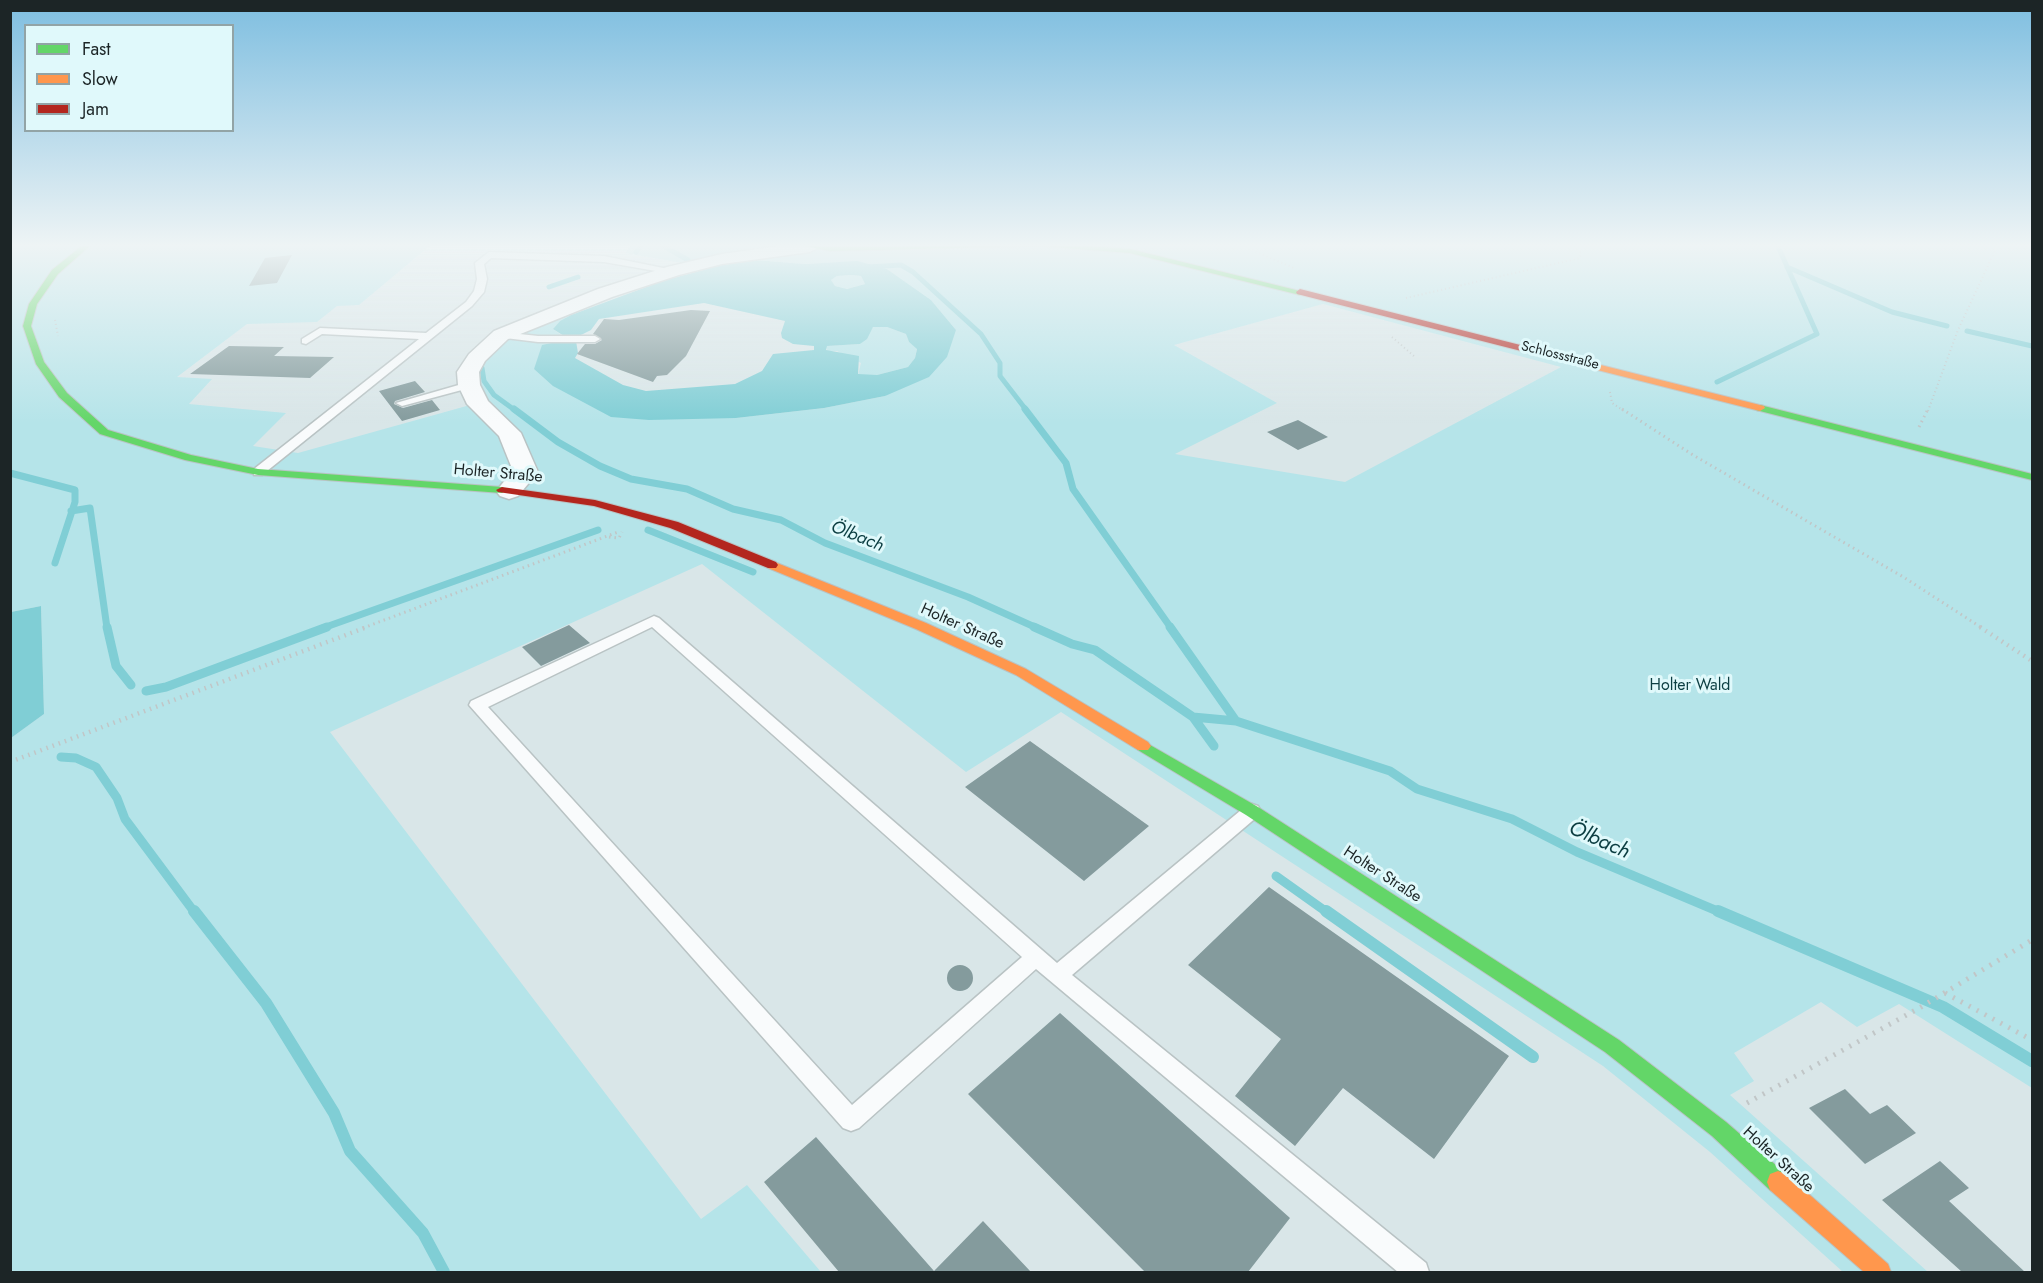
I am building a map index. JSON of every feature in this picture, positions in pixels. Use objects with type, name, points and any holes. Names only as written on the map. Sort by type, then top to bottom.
[{"type":"street","name":"Holter Straße","points":[[33,304],[27,327],[39,362],[63,395],[104,432],[189,458],[258,472],[509,491],[595,502],[646,516],[921,626],[1021,672],[1252,811],[1612,1046],[1719,1130],[1880,1272]]},
{"type":"street","points":[[509,491],[526,472],[508,433],[478,404],[469,385],[468,372],[476,358],[501,335],[578,304]]},
{"type":"street","name":"Schlossstraße","points":[[1353,304],[2032,477]]},
{"type":"lane","points":[[258,472],[469,304]]},
{"type":"lane","points":[[306,341],[320,331],[429,336]]},
{"type":"lane","points":[[501,335],[595,339]]},
{"type":"lane","points":[[402,403],[469,385]]},
{"type":"lane","points":[[1036,957],[851,1120],[477,705],[654,621],[1036,957],[1417,1272]]},
{"type":"lane","points":[[1058,975],[1252,811]]},
{"type":"path","points":[[1879,437],[1910,431],[1924,422],[1958,330],[1970,304]]},
{"type":"path","points":[[57,311],[55,322],[60,345]]},
{"type":"path","points":[[1386,329],[1415,357]]},
{"type":"path","points":[[1605,368],[1612,403],[1693,454],[1905,578],[2032,661]]},
{"type":"path","points":[[10,762],[624,529]]},
{"type":"path","points":[[1736,1111],[1765,1091],[1921,1007],[2032,940]]},
{"type":"path","points":[[1944,992],[2032,1040]]},
{"type":"green space","name":"Holter Wald","points":[[11,304],[360,304],[337,306],[317,322],[247,324],[177,377],[212,379],[189,404],[286,413],[253,446],[298,453],[488,400],[478,383],[476,370],[497,344],[551,318],[592,306],[560,321],[553,329],[564,337],[534,369],[736,418],[824,408],[885,396],[956,330],[934,304],[2032,304],[2032,1088],[1899,1004],[1857,1027],[1821,1002],[1734,1053],[1754,1081],[1730,1095],[1928,1272],[1843,1272],[1710,1152],[1603,1066],[1061,712],[966,772],[702,564],[330,732],[701,1219],[747,1185],[821,1272],[11,1272],[11,738],[44,714],[41,606],[11,612]],"holes":[[[1323,304],[1561,367],[1345,482],[1175,454],[1277,403],[1174,345]]]},
{"type":"green space","points":[[873,327],[887,327],[906,334],[909,342],[917,348],[915,358],[908,367],[877,375],[858,375],[861,363],[837,351],[827,351],[826,346],[860,344]]},
{"type":"shaded area","points":[[601,304],[698,304],[599,319],[591,330],[579,336],[576,341],[578,353],[575,358],[623,385],[646,391],[735,384],[762,371],[773,354],[814,350],[814,346],[793,344],[782,338],[781,333],[785,321],[708,304],[934,304],[956,330],[947,357],[929,377],[885,396],[824,408],[736,418],[649,420],[611,417],[553,386],[534,369],[542,345],[561,341],[564,336],[553,329],[560,321]],"holes":[[[873,327],[887,327],[906,334],[909,342],[917,349],[915,358],[908,367],[877,375],[858,374],[859,356],[826,350],[827,346],[860,344],[867,339]]]},
{"type":"shaded area","points":[[41,606],[44,714],[11,738],[11,612]]},
{"type":"building","points":[[691,310],[710,311],[686,356],[667,375],[657,376],[653,382],[577,354],[585,344],[595,344],[602,340],[593,334],[604,319],[619,320]]},
{"type":"building","points":[[229,346],[284,347],[274,356],[334,357],[310,378],[190,374]]},
{"type":"building","points":[[415,381],[425,392],[395,401],[394,404],[403,408],[432,400],[440,410],[402,421],[379,391]]},
{"type":"building","points":[[1298,420],[1328,437],[1298,450],[1267,432]]},
{"type":"building","points":[[569,625],[590,643],[541,666],[522,647]]},
{"type":"building","points":[[1030,741],[1149,826],[1084,881],[965,787]]},
{"type":"building","points":[[1269,887],[1509,1056],[1434,1159],[1343,1088],[1295,1146],[1235,1096],[1281,1039],[1188,965]]},
{"type":"building","points":[[960,965],[969,969],[973,978],[969,987],[960,991],[951,987],[947,978],[951,969]]},
{"type":"building","points":[[1060,1013],[1290,1218],[1248,1272],[1145,1272],[968,1094]]},
{"type":"building","points":[[1845,1089],[1870,1114],[1887,1105],[1916,1133],[1865,1164],[1809,1108]]},
{"type":"building","points":[[816,1137],[934,1271],[983,1221],[1031,1272],[839,1272],[764,1182]]},
{"type":"building","points":[[1940,1161],[1969,1188],[1949,1201],[2025,1272],[1962,1272],[1882,1200]]},
{"type":"waterway","name":"Ölbach","points":[[948,304],[981,334],[1000,363],[1000,376],[1027,411]]},
{"type":"waterway","points":[[1717,382],[1817,334],[1804,304]]},
{"type":"waterway","points":[[1873,304],[1892,312],[1947,326]]},
{"type":"waterway","points":[[1967,331],[2032,346]]},
{"type":"waterway","name":"Ölbach","points":[[482,368],[484,381],[494,395],[516,411]]},
{"type":"waterway","name":"Ölbach","points":[[514,409],[558,442],[600,466],[631,479],[687,489],[733,509],[781,520],[825,543],[968,597],[1037,628]]},
{"type":"waterway","name":"Ölbach","points":[[1025,409],[1066,463],[1073,489],[1171,628]]},
{"type":"waterway","points":[[10,473],[75,490],[72,511]]},
{"type":"waterway","points":[[72,511],[90,508],[107,628]]},
{"type":"waterway","points":[[55,563],[72,511]]},
{"type":"waterway","points":[[323,628],[598,530]]},
{"type":"waterway","points":[[648,530],[753,572]]},
{"type":"waterway","points":[[107,627],[116,666],[131,685]]},
{"type":"waterway","points":[[146,691],[166,687],[327,627]]},
{"type":"waterway","name":"Ölbach","points":[[1034,627],[1072,644],[1095,650],[1193,717]]},
{"type":"waterway","name":"Ölbach","points":[[1170,627],[1236,721]]},
{"type":"waterway","name":"Ölbach","points":[[1193,717],[1236,721]]},
{"type":"waterway","points":[[1193,717],[1214,746]]},
{"type":"waterway","name":"Ölbach","points":[[1236,721],[1390,771],[1417,789],[1512,819],[1577,852],[1722,913]]},
{"type":"waterway","points":[[61,757],[76,758],[96,767],[117,798],[125,819],[195,913]]},
{"type":"waterway","points":[[1276,876],[1328,913]]},
{"type":"waterway","points":[[194,911],[266,1003],[334,1113],[350,1151],[423,1233],[444,1272]]},
{"type":"waterway","points":[[1326,911],[1533,1057]]},
{"type":"waterway","name":"Ölbach","points":[[1718,911],[1943,1007],[2032,1061]]},
{"type":"traffic: fast","points":[[33,304],[27,326],[39,362],[63,395],[104,432],[189,458],[258,472],[502,490]]},
{"type":"traffic: fast","points":[[1760,408],[2032,477]]},
{"type":"traffic: fast","points":[[1143,746],[1252,811],[1612,1046],[1719,1129],[1778,1182]]},
{"type":"traffic: slow","points":[[1533,351],[1760,408]]},
{"type":"traffic: slow","points":[[772,565],[921,626],[1021,672],[1143,746]]},
{"type":"traffic: slow","points":[[1778,1182],[1880,1272]]},
{"type":"traffic: jam","points":[[1347,304],[1533,351]]},
{"type":"traffic: jam","points":[[502,490],[595,503],[674,525],[772,565]]}]
